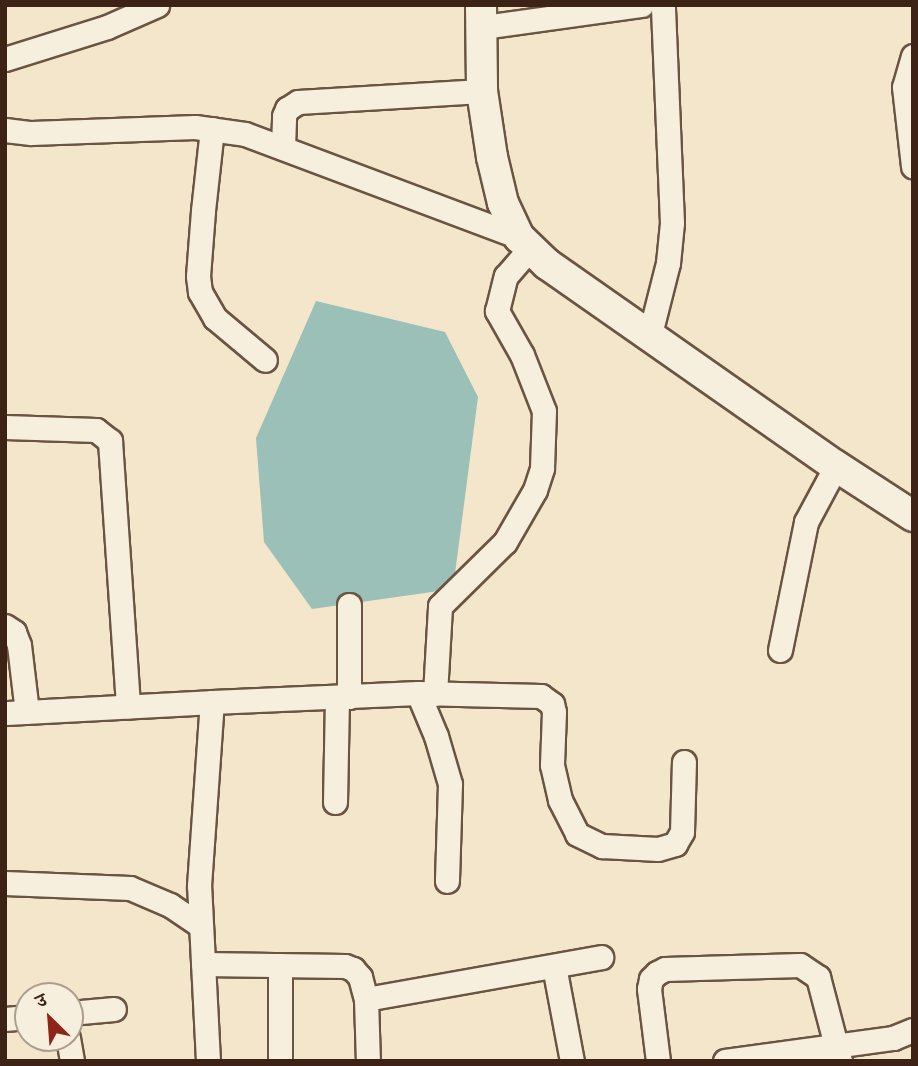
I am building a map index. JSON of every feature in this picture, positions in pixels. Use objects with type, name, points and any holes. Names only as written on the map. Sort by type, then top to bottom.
[{"type":"street","points":[[5,60],[107,27],[157,5]]},
{"type":"street","points":[[641,5],[482,16],[482,91],[492,157],[503,203],[524,243],[547,264],[836,466],[913,516]]},
{"type":"street","points":[[650,334],[668,263],[672,223],[663,5]]},
{"type":"street","points":[[913,56],[904,87],[913,166]]},
{"type":"street","points":[[283,148],[284,116],[287,109],[298,102],[482,91]]},
{"type":"street","points":[[5,130],[31,133],[212,130],[245,134],[524,243]]},
{"type":"street","points":[[212,130],[198,276],[200,292],[215,318],[265,360]]},
{"type":"street","points":[[447,881],[450,785],[426,694],[440,606],[505,542],[535,490],[542,468],[544,411],[522,355],[497,311],[506,276],[524,243]]},
{"type":"street","points":[[5,427],[96,430],[110,441],[128,706]]},
{"type":"street","points":[[780,650],[806,522],[836,466]]},
{"type":"street","points":[[335,802],[349,605]]},
{"type":"street","points":[[5,626],[14,632],[19,645],[16,713],[426,694],[532,695],[548,700],[554,712],[552,765],[560,800],[577,834],[602,846],[658,849],[675,844],[682,832],[684,762]]},
{"type":"street","points":[[208,1061],[201,926],[200,840],[212,702]]},
{"type":"street","points":[[5,883],[130,888],[170,905],[201,926]]},
{"type":"street","points":[[366,999],[601,957]]},
{"type":"street","points":[[203,964],[353,969],[360,977],[366,999],[368,1061]]},
{"type":"street","points":[[280,965],[280,1061]]},
{"type":"street","points":[[658,1061],[649,989],[651,979],[665,969],[800,965],[818,977],[839,1054]]},
{"type":"street","points":[[555,966],[572,1061]]},
{"type":"street","points":[[84,1012],[114,1009]]},
{"type":"street","points":[[725,1061],[839,1054],[913,1030]]},
{"type":"water","points":[[316,301],[445,332],[478,397],[453,589],[312,609],[264,542],[256,438]]}]
